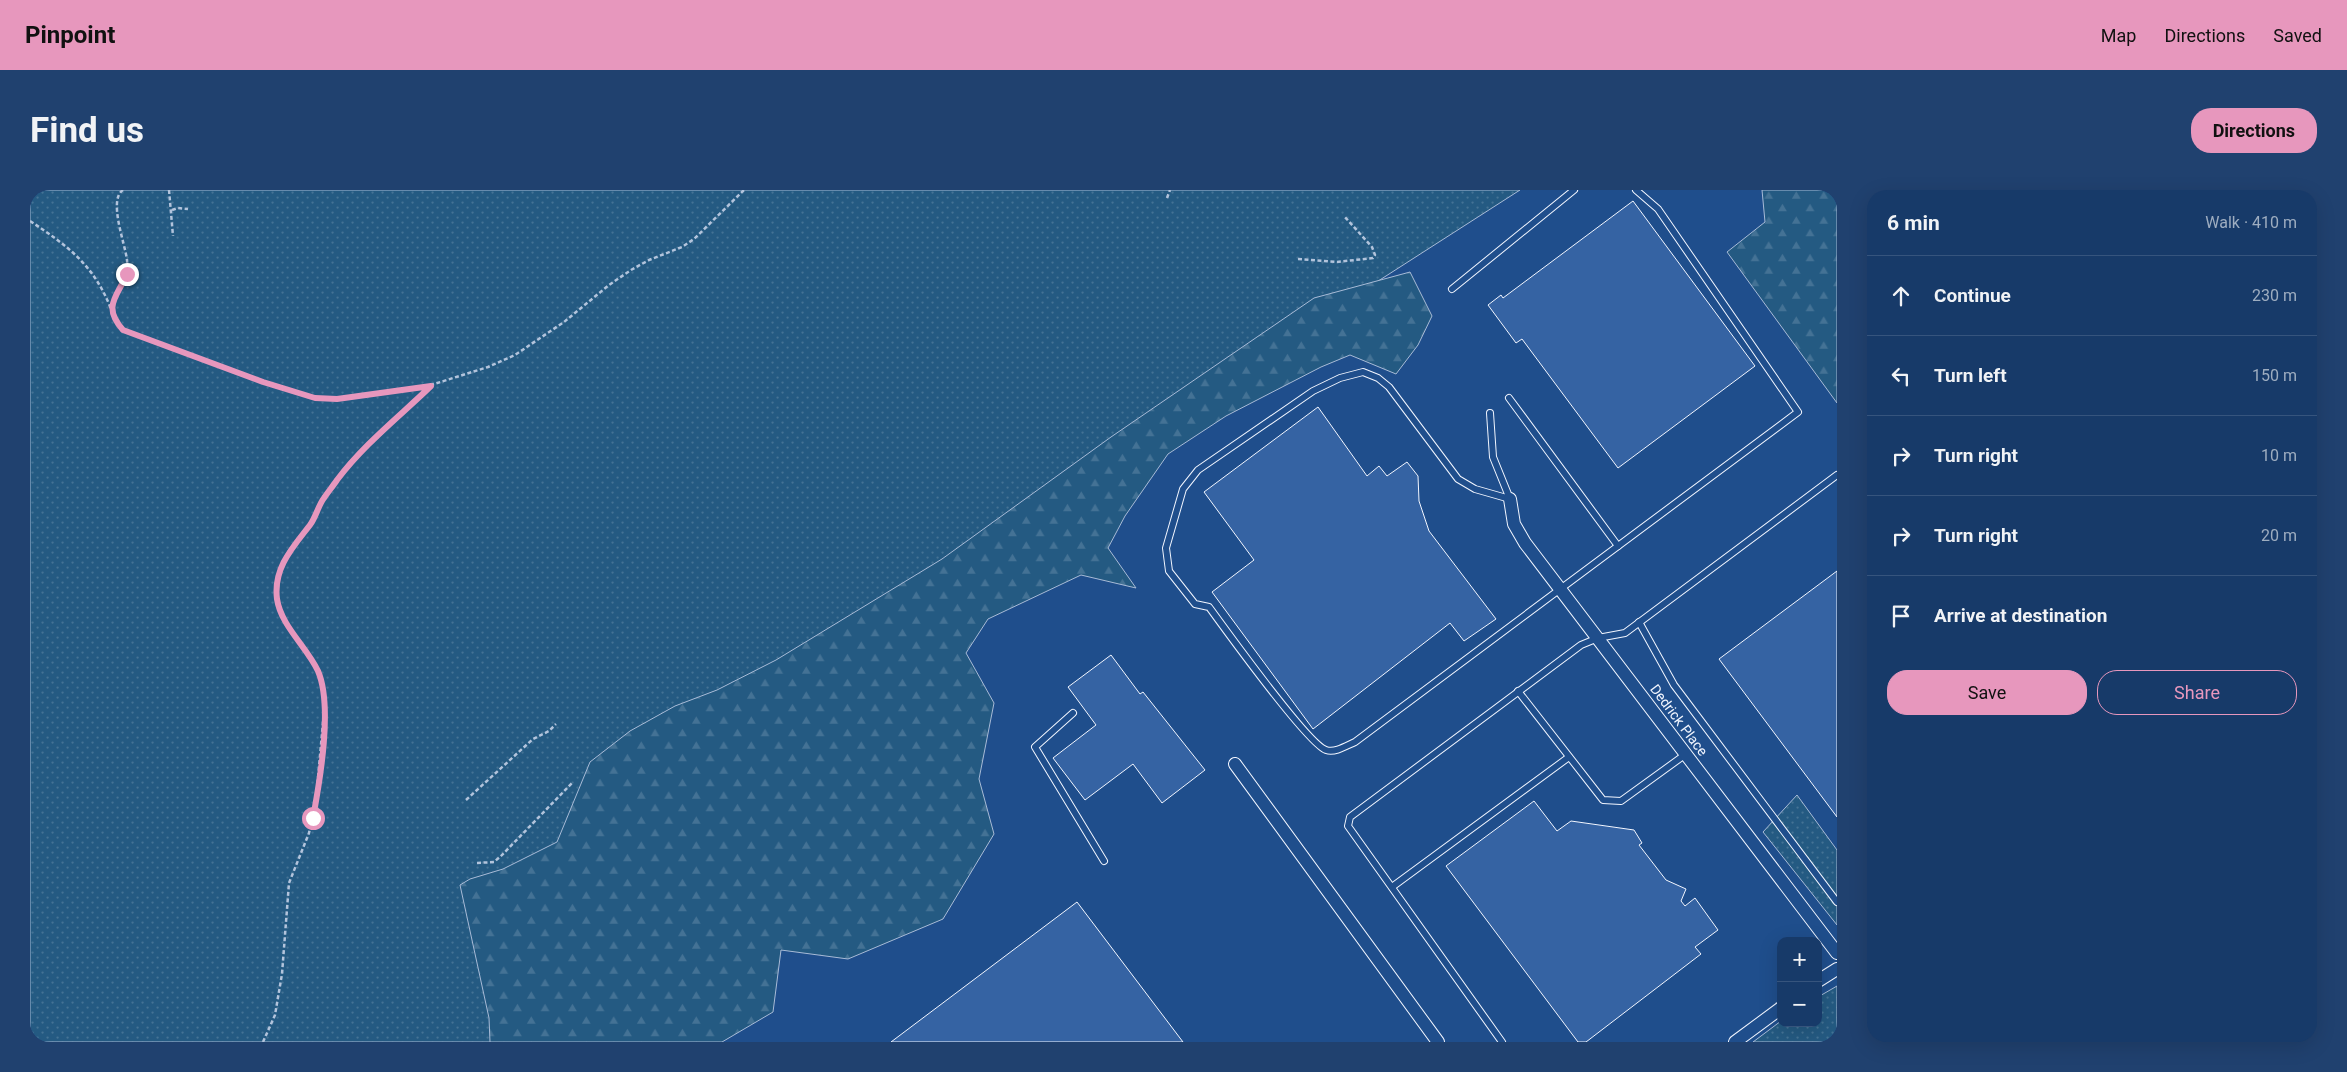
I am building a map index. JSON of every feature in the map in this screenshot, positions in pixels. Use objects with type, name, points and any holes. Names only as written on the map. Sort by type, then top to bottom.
[{"type":"street","name":"Dedrick Place","points":[[1510,499],[1514,524],[1525,543],[1837,953]]},
{"type":"street","points":[[1235,764],[1438,1042]]},
{"type":"street","points":[[1822,978],[1837,969]]},
{"type":"street","points":[[1735,1042],[1777,1011]]},
{"type":"lane","points":[[1452,289],[1574,190]]},
{"type":"lane","points":[[1510,499],[1475,489],[1458,479],[1389,387],[1378,378],[1363,372],[1340,378],[1313,391],[1198,470],[1183,489],[1166,548],[1169,571],[1195,604],[1209,607],[1313,740],[1325,750],[1336,750],[1355,742],[1798,412],[1658,208],[1636,190]]},
{"type":"lane","points":[[1509,398],[1618,546]]},
{"type":"lane","points":[[1490,414],[1493,457],[1510,499]]},
{"type":"lane","points":[[1502,1042],[1348,826],[1350,817],[1580,645],[1598,638],[1624,634],[1837,475]]},
{"type":"lane","points":[[1639,622],[1674,685],[1837,902]]},
{"type":"lane","points":[[1518,691],[1603,800],[1621,801],[1686,754]]},
{"type":"lane","points":[[1074,714],[1035,748],[1104,860]]},
{"type":"lane","points":[[1392,887],[1568,756]]},
{"type":"path","points":[[112,313],[114,297],[127,274],[125,247],[115,204],[119,192],[123,190]]},
{"type":"path","points":[[169,190],[173,236]]},
{"type":"path","points":[[30,221],[58,238],[77,254],[104,289],[112,313],[123,330],[263,382],[315,398],[337,399],[431,386],[488,367],[522,351],[564,322],[609,285],[631,270],[688,243],[744,190]]},
{"type":"path","points":[[1167,198],[1170,190]]},
{"type":"path","points":[[172,210],[178,208],[188,209]]},
{"type":"path","points":[[1298,259],[1337,262],[1373,258],[1375,255],[1372,247],[1344,216]]},
{"type":"path","points":[[263,1042],[275,1015],[282,974],[290,883],[309,833],[315,809],[325,700],[324,689],[317,670],[280,612],[277,596],[279,574],[288,552],[311,525],[323,498],[338,479],[362,451],[431,386]]},
{"type":"path","points":[[466,800],[533,739],[544,734],[556,724]]},
{"type":"path","points":[[477,863],[494,862],[573,782]]},
{"type":"green space","points":[[30,190],[1520,190],[716,706],[502,1042],[30,1042]]},
{"type":"green space","points":[[1762,190],[1837,190],[1837,403],[1727,252],[1765,222]]},
{"type":"green space","points":[[1410,272],[1432,316],[1418,345],[1396,374],[1350,355],[1321,367],[1226,416],[1168,454],[1125,516],[1108,548],[1136,588],[1081,575],[988,619],[966,653],[994,703],[979,779],[994,834],[943,919],[848,959],[781,950],[773,1012],[722,1042],[490,1042],[489,1018],[460,885],[470,879],[503,869],[557,842],[590,762],[630,731],[675,706],[717,690],[776,660],[942,559],[1111,437],[1314,298]]},
{"type":"green space","points":[[1797,795],[1837,850],[1837,925],[1763,832]]},
{"type":"green space","points":[[1837,986],[1837,1042],[1753,1042],[1777,1024],[1777,1027],[1822,1027],[1822,995]]},
{"type":"building","points":[[1633,201],[1755,366],[1618,468],[1522,339],[1516,343],[1488,305],[1501,295],[1503,298]]},
{"type":"building","points":[[1318,407],[1367,476],[1379,466],[1387,476],[1407,462],[1418,476],[1419,501],[1429,531],[1496,619],[1464,641],[1450,623],[1313,729],[1212,592],[1254,560],[1204,492]]},
{"type":"building","points":[[1837,571],[1837,817],[1719,659]]},
{"type":"building","points":[[1111,655],[1140,694],[1143,692],[1205,770],[1162,803],[1133,764],[1085,800],[1053,758],[1096,725],[1068,687]]},
{"type":"building","points":[[1534,801],[1557,831],[1571,821],[1634,830],[1642,843],[1639,845],[1666,880],[1686,889],[1681,901],[1685,906],[1695,898],[1718,930],[1695,947],[1701,954],[1586,1042],[1578,1042],[1446,866]]},
{"type":"building","points":[[1077,902],[1183,1042],[891,1042]]},
{"type":"route","points":[[127,274],[112,304],[112,313],[116,322],[123,330],[214,362],[263,382],[315,398],[327,399],[431,386],[356,458],[338,479],[323,498],[311,525],[288,552],[279,574],[277,596],[280,612],[313,662],[324,689],[322,745],[313,818]]}]
